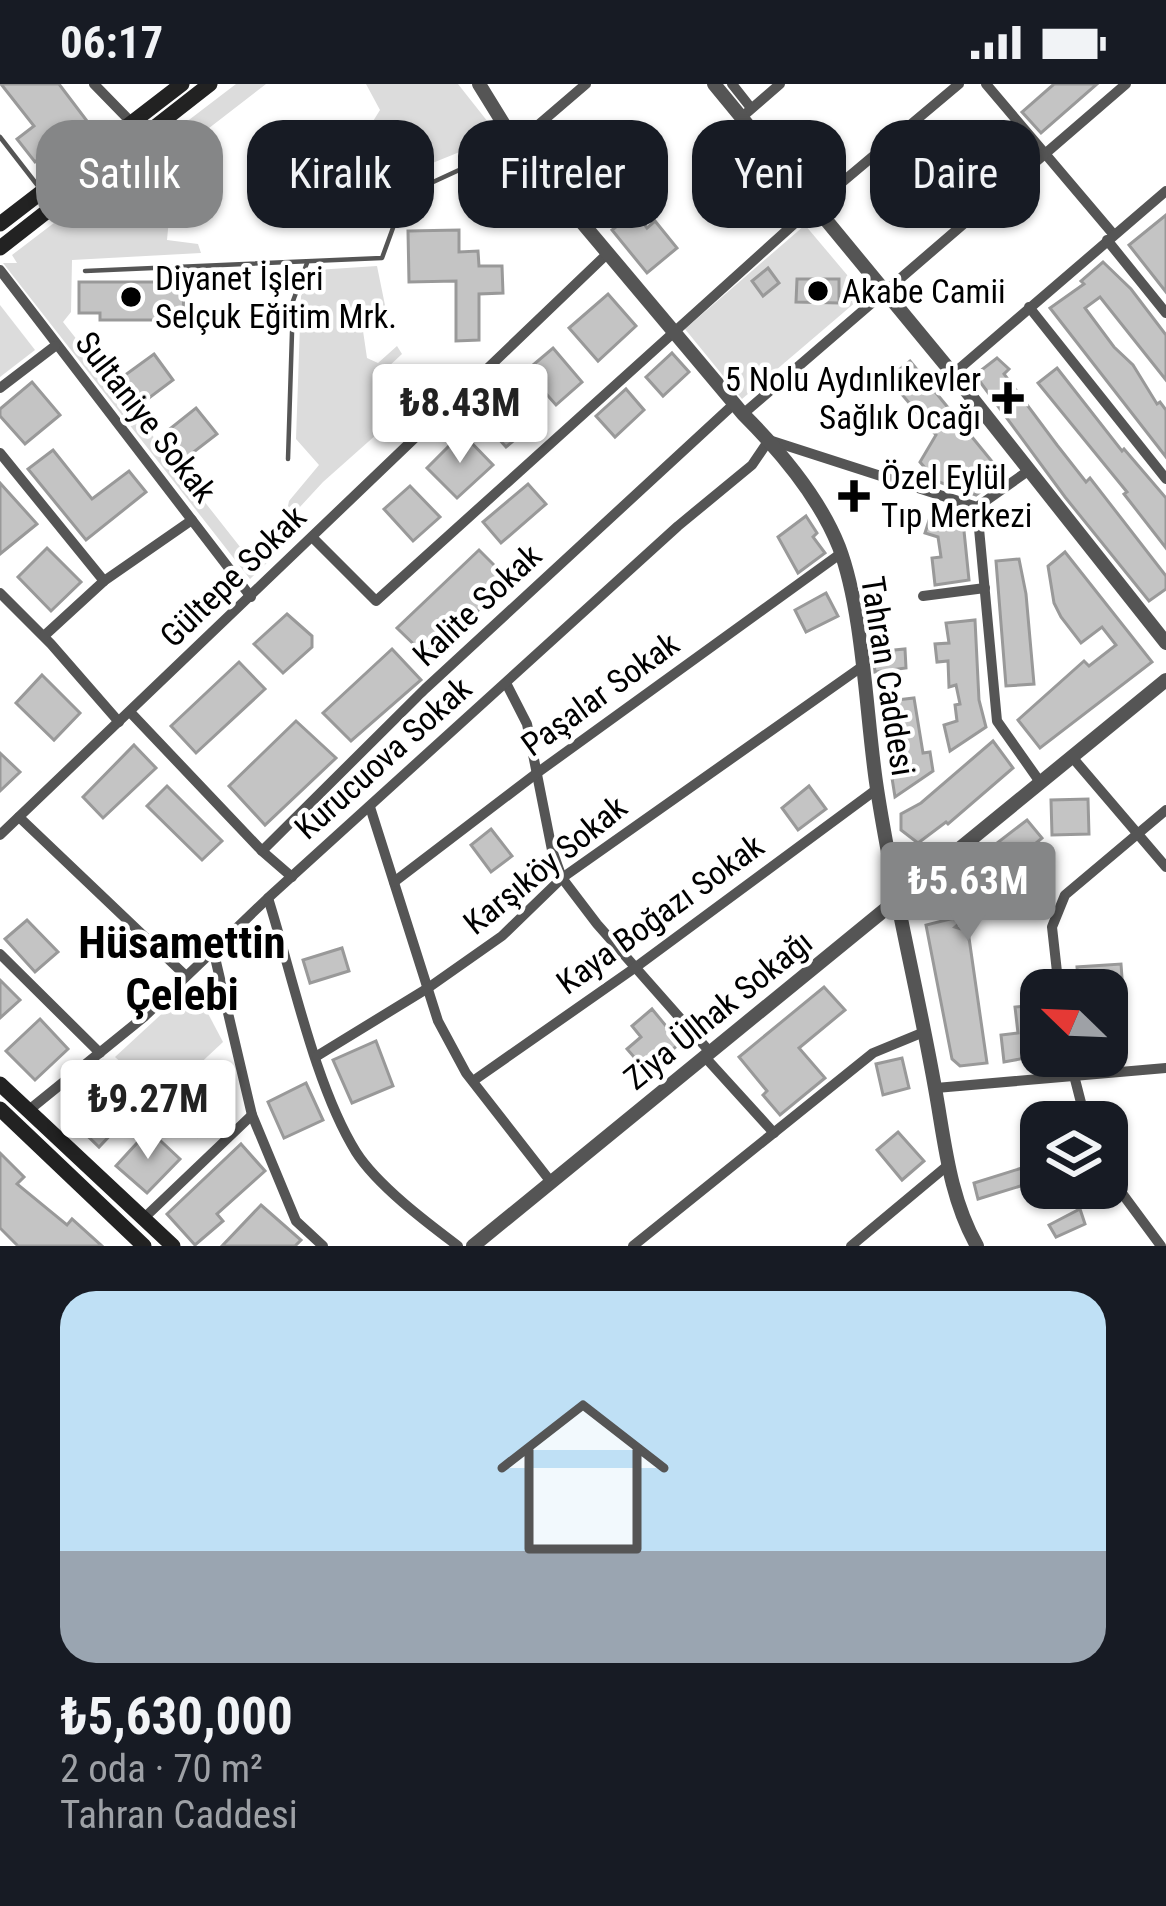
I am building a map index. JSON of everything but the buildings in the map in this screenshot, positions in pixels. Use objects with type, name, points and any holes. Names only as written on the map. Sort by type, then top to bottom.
[{"type":"main road","points":[[136,120],[182,84]]},
{"type":"main road","points":[[159,120],[210,84]]},
{"type":"main road","points":[[0,224],[36,204]]},
{"type":"main road","points":[[0,248],[36,210]]},
{"type":"main road","points":[[0,1084],[173,1246]]},
{"type":"main road","points":[[2,1115],[137,1244]]},
{"type":"street","points":[[94,84],[129,120]]},
{"type":"street","name":"Tahran Caddesi","points":[[479,84],[502,120]]},
{"type":"street","points":[[543,120],[586,84]]},
{"type":"street","points":[[713,84],[747,113]]},
{"type":"street","points":[[732,84],[752,120]]},
{"type":"street","points":[[747,113],[780,84]]},
{"type":"street","points":[[846,179],[959,84]]},
{"type":"street","points":[[986,84],[1166,314]]},
{"type":"street","name":"Kalite Sokak","points":[[262,851],[425,689],[738,410],[1126,84]]},
{"type":"street","points":[[952,374],[1166,190]]},
{"type":"street","name":"Tahran Caddesi","points":[[584,228],[738,410],[769,440],[812,500],[840,554],[850,590],[877,789],[947,1166],[961,1217],[977,1246]]},
{"type":"street","points":[[313,538],[376,602],[789,228]]},
{"type":"street","points":[[834,228],[1166,643]]},
{"type":"street","name":"Gültepe Sokak","points":[[0,836],[606,255]]},
{"type":"street","name":"Sultaniye Sokak","points":[[0,270],[251,597]]},
{"type":"street","points":[[1030,307],[1166,479]]},
{"type":"street","points":[[0,388],[55,346]]},
{"type":"street","points":[[769,440],[977,507]]},
{"type":"street","name":"Kurucuova Sokak","points":[[29,1110],[100,1053],[678,526],[752,465],[769,440]]},
{"type":"street","points":[[2,458],[104,580]]},
{"type":"street","points":[[977,507],[1028,471]]},
{"type":"street","points":[[977,507],[997,721],[1040,782]]},
{"type":"street","points":[[44,637],[104,580],[192,520]]},
{"type":"street","name":"Paşalar Sokak","points":[[394,882],[840,554]]},
{"type":"street","points":[[923,596],[985,588]]},
{"type":"street","points":[[0,593],[119,722]]},
{"type":"street","name":"Karşıköy Sokak","points":[[317,1056],[502,936],[562,878],[860,668]]},
{"type":"street","name":"Ziya Ülhak Sokağı","points":[[473,1246],[1166,680]]},
{"type":"street","points":[[506,682],[527,724],[562,878],[773,1133]]},
{"type":"street","points":[[130,712],[292,877]]},
{"type":"street","points":[[1072,757],[1166,867]]},
{"type":"street","name":"Kaya Boğazı Sokak","points":[[472,1081],[635,968],[877,789]]},
{"type":"street","points":[[370,807],[438,1021],[472,1081],[551,1182]]},
{"type":"street","points":[[1056,969],[1052,927],[1065,895],[1166,810]]},
{"type":"street","points":[[19,817],[186,976]]},
{"type":"street","points":[[268,898],[333,1107],[358,1156],[422,1219],[458,1246]]},
{"type":"street","points":[[213,949],[252,1115],[296,1221],[323,1246]]},
{"type":"street","points":[[0,954],[100,1053]]},
{"type":"street","points":[[634,1246],[873,1052],[924,1032]]},
{"type":"street","points":[[936,1088],[1166,1068]]},
{"type":"street","points":[[1073,1078],[1080,1101]]},
{"type":"street","points":[[144,1218],[252,1115]]},
{"type":"street","points":[[851,1246],[947,1166]]},
{"type":"street","points":[[1128,1201],[1161,1246]]},
{"type":"lane","points":[[0,137],[36,183]]},
{"type":"lane","points":[[85,272],[382,258],[405,195],[458,170]]},
{"type":"lane","points":[[288,459],[293,301],[308,261]]},
{"type":"shaded area","points":[[236,84],[266,84],[219,120],[189,120]]},
{"type":"shaded area","points":[[366,84],[458,84],[486,120],[458,120],[458,153],[434,162],[434,120],[374,120],[380,110]]},
{"type":"shaded area","points":[[47,228],[168,228],[167,240],[198,244],[201,253],[72,260],[71,312],[63,322],[248,557],[283,530],[289,501],[319,465],[296,439],[301,296],[316,270],[377,266],[388,320],[362,324],[367,358],[378,363],[397,346],[402,354],[387,368],[392,376],[407,365],[431,386],[323,482],[299,508],[294,537],[250,579],[3,263],[17,263],[12,255]]},
{"type":"shaded area","points":[[802,228],[808,228],[864,295],[742,399],[685,329]]},
{"type":"shaded area","points":[[0,305],[35,350],[0,377]]},
{"type":"shaded area","points":[[193,985],[223,1042],[162,1099],[115,1057]]},
{"type":"place","name":"Akabe Camii","points":[[818,291]]},
{"type":"place","name":"Diyanet İşleri Selçuk Eğitim Mrk.","points":[[131,297]]},
{"type":"place","name":"5 Nolu Aydınlıkevler Sağlık Ocağı","points":[[1008,398]]},
{"type":"place","name":"Özel Eylül Tıp Merkezi","points":[[854,496]]},
{"type":"district","name":"Hüsamettin Çelebi","points":[[182,968]]}]
